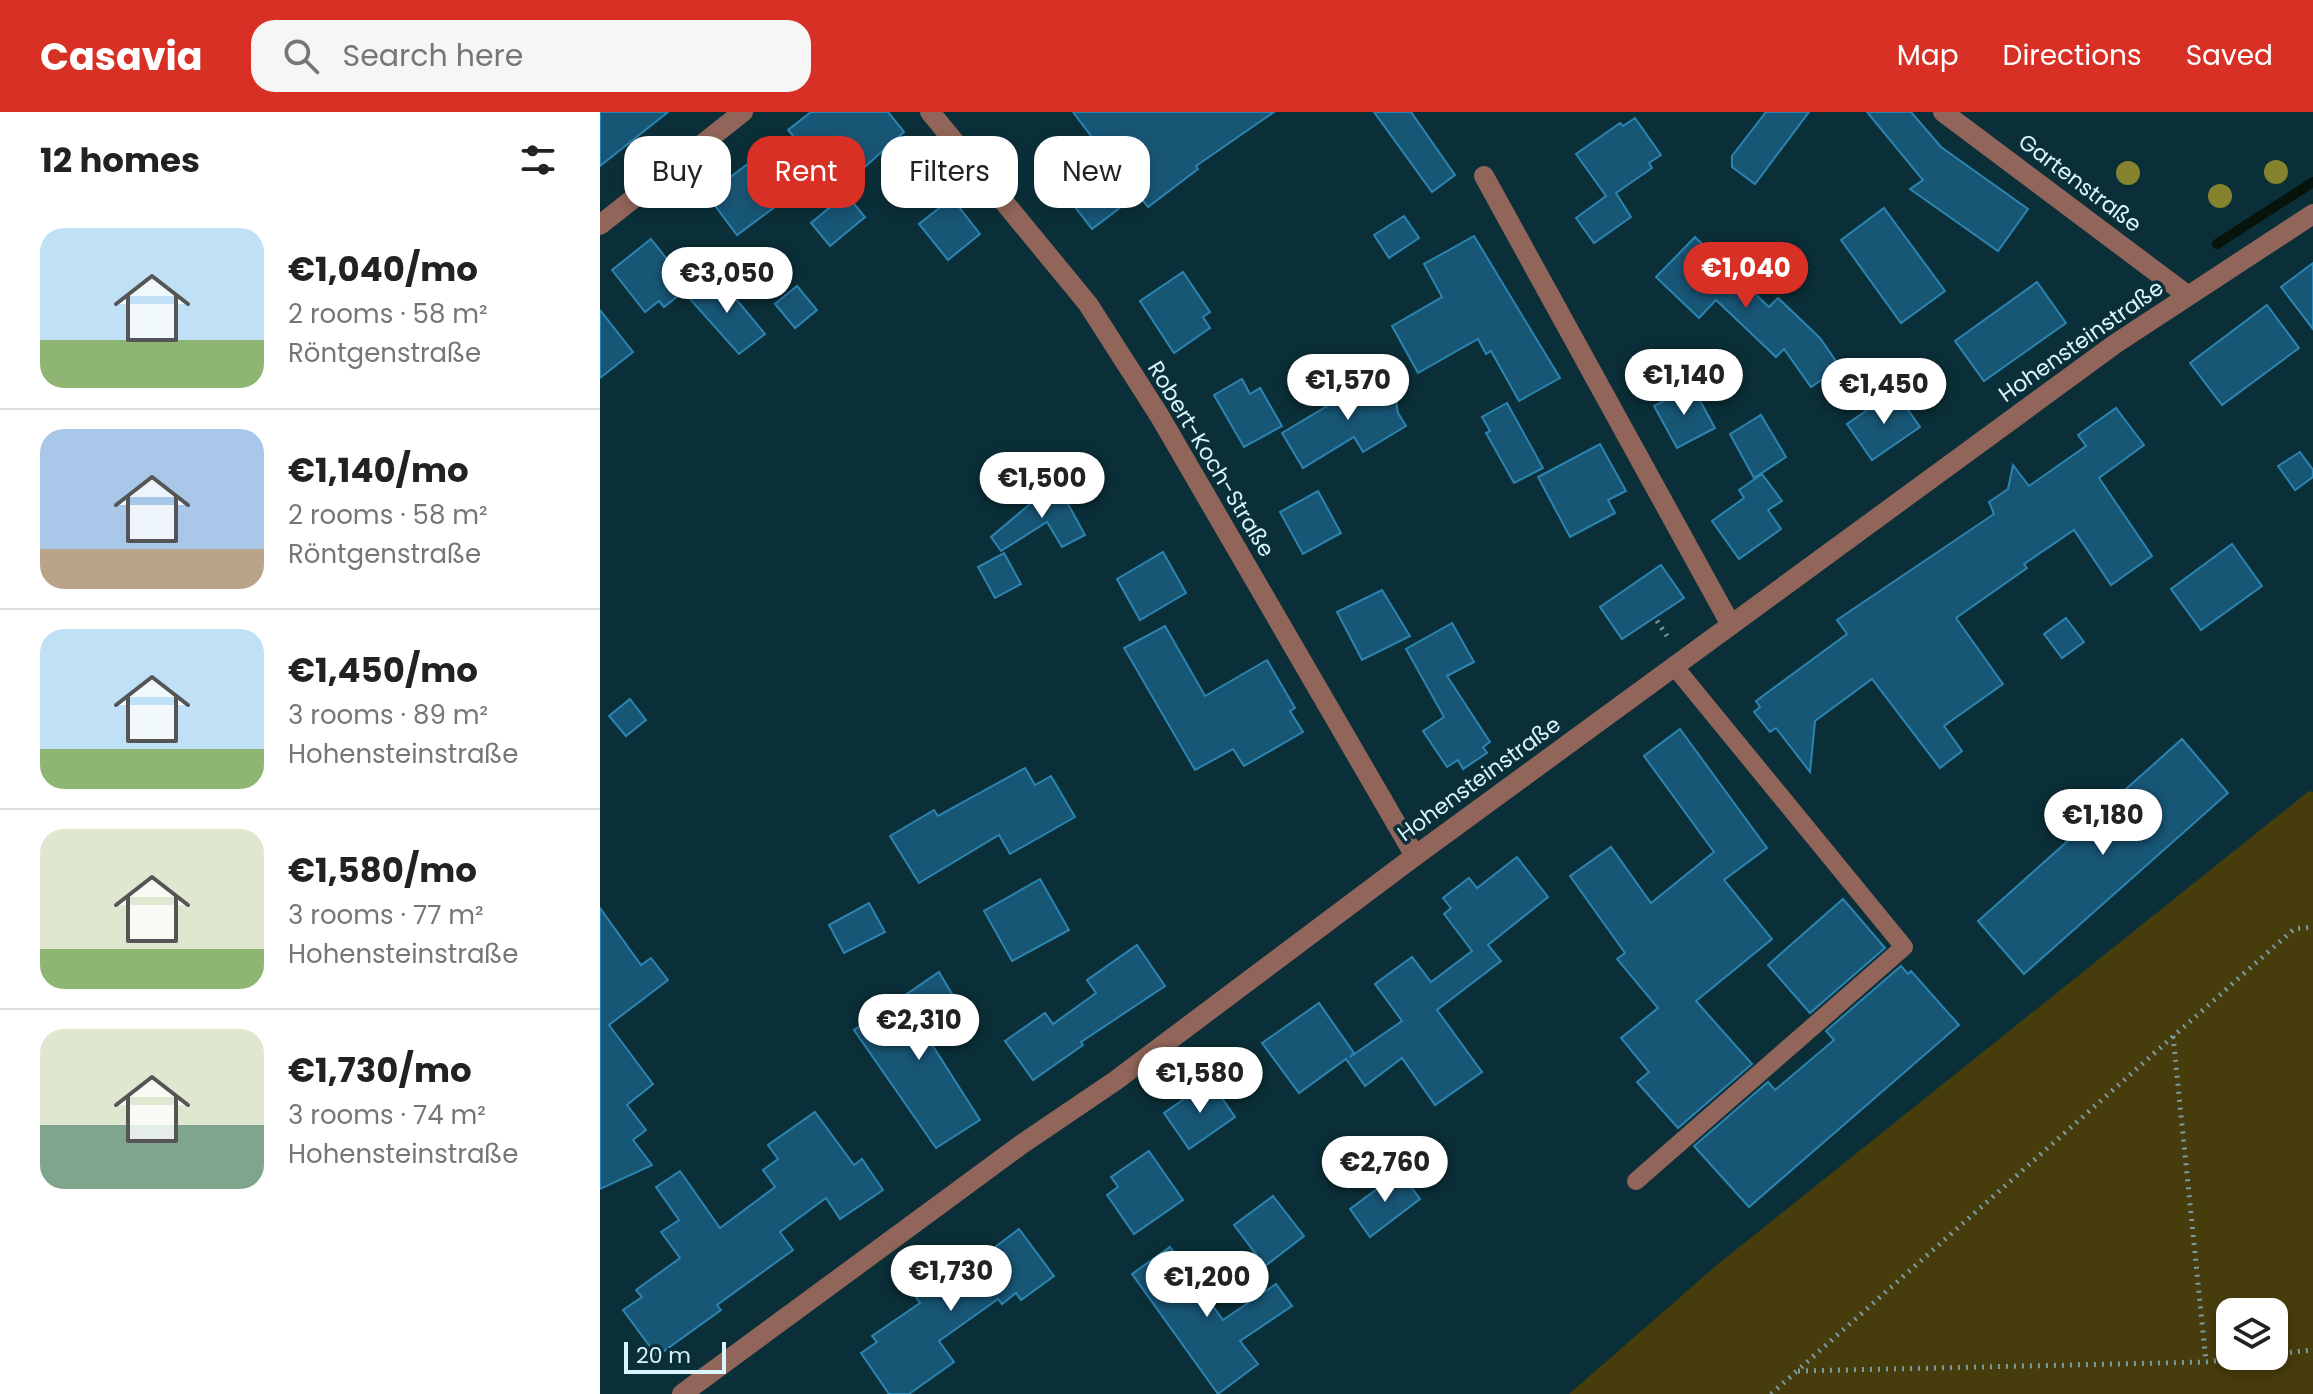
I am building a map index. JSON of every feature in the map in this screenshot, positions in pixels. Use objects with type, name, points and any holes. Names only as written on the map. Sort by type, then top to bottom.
[{"type":"street","points":[[600,225],[743,112]]},
{"type":"street","name":"Robert-Koch-Straße","points":[[930,112],[1088,304],[1159,415],[1415,856]]},
{"type":"street","name":"Gartenstraße","points":[[1943,112],[2187,295]]},
{"type":"street","points":[[1484,176],[1731,625]]},
{"type":"street","name":"Hohensteinstraße","points":[[682,1394],[1022,1144],[1115,1081],[1674,666],[2187,295],[2313,214]]},
{"type":"lane","points":[[1636,1181],[1904,947],[1674,666]]},
{"type":"path","points":[[1771,1394],[2294,929],[2313,927]]},
{"type":"path","points":[[2173,1035],[2206,1362]]},
{"type":"path","points":[[2288,1353],[2313,1350]]},
{"type":"path","points":[[1797,1371],[2216,1361]]},
{"type":"shaded area","points":[[2309,791],[2313,792],[2313,1394],[1569,1394],[1718,1264]]},
{"type":"building","points":[[600,112],[668,112],[638,136],[624,136],[624,147],[600,166]]},
{"type":"building","points":[[811,112],[888,112],[904,132],[900,136],[881,136],[881,153],[865,167],[865,136],[793,136],[788,130]]},
{"type":"building","points":[[1073,112],[1274,112],[1196,166],[1198,169],[1150,205],[1150,136],[1091,136]]},
{"type":"building","points":[[1374,112],[1411,112],[1455,175],[1432,192]]},
{"type":"building","points":[[1766,112],[1809,112],[1755,184],[1732,167],[1732,156]]},
{"type":"building","points":[[1867,112],[1911,112],[1941,147],[2028,209],[1998,251],[1910,189],[1923,180]]},
{"type":"building","points":[[1635,118],[1661,155],[1649,163],[1652,168],[1616,193],[1631,217],[1594,243],[1576,218],[1606,196],[1576,154],[1620,123],[1623,126]]},
{"type":"building","points":[[747,165],[747,208],[773,208],[737,235],[717,208],[731,208],[731,177]]},
{"type":"building","points":[[829,208],[858,208],[865,217],[830,246],[811,223]]},
{"type":"building","points":[[939,208],[960,208],[980,234],[948,260],[919,224]]},
{"type":"building","points":[[1076,208],[1120,208],[1092,229]]},
{"type":"building","points":[[1884,208],[1945,291],[1901,323],[1841,240]]},
{"type":"building","points":[[1404,216],[1419,238],[1389,258],[1374,235]]},
{"type":"building","points":[[1474,236],[1560,378],[1519,401],[1491,351],[1486,354],[1478,339],[1418,373],[1392,326],[1442,297],[1424,264]]},
{"type":"building","points":[[1695,237],[1769,307],[1778,298],[1820,338],[1840,367],[1811,387],[1784,349],[1776,357],[1716,300],[1699,318],[1656,277]]},
{"type":"building","points":[[651,239],[689,287],[664,307],[659,301],[645,312],[612,270]]},
{"type":"building","points":[[2313,263],[2313,329],[2281,287]]},
{"type":"building","points":[[1183,272],[1210,312],[1203,317],[1210,328],[1174,353],[1140,301]]},
{"type":"building","points":[[717,276],[765,334],[739,354],[689,298]]},
{"type":"building","points":[[2037,282],[2066,323],[1984,381],[1955,341]]},
{"type":"building","points":[[797,286],[817,310],[795,328],[775,304]]},
{"type":"building","points":[[2267,305],[2299,348],[2222,405],[2190,363]]},
{"type":"building","points":[[600,310],[633,352],[600,378]]},
{"type":"building","points":[[1384,372],[1394,389],[1398,413],[1406,426],[1363,452],[1354,437],[1303,468],[1282,433]]},
{"type":"building","points":[[1242,379],[1250,394],[1260,388],[1282,426],[1244,447],[1214,395]]},
{"type":"building","points":[[1692,386],[1715,428],[1677,448],[1654,406]]},
{"type":"building","points":[[1895,391],[1920,427],[1872,460],[1847,424]]},
{"type":"building","points":[[1507,403],[1543,468],[1514,483],[1486,433],[1490,431],[1482,417]]},
{"type":"building","points":[[2116,408],[2144,445],[2099,478],[2152,556],[2111,585],[2074,530],[2024,564],[2027,568],[1956,618],[2003,684],[1944,726],[1962,751],[1940,768],[1872,679],[1815,721],[1810,772],[1776,728],[1770,732],[1754,712],[1760,707],[1756,701],[1847,634],[1837,620],[1994,514],[1989,502],[2008,489],[2013,465],[2029,486],[2086,446],[2078,435]]},
{"type":"building","points":[[1761,415],[1786,457],[1754,478],[1730,434]]},
{"type":"building","points":[[1600,444],[1626,491],[1608,500],[1615,513],[1570,537],[1538,477]]},
{"type":"building","points":[[2300,452],[2313,470],[2313,477],[2295,490],[2278,466]]},
{"type":"building","points":[[1762,474],[1782,501],[1768,510],[1781,529],[1739,559],[1712,521],[1744,498],[1739,490]]},
{"type":"building","points":[[1056,482],[1085,535],[1062,547],[1047,522],[1001,551],[991,537]]},
{"type":"building","points":[[1318,491],[1341,533],[1303,554],[1280,512]]},
{"type":"building","points":[[2232,544],[2262,586],[2201,630],[2171,589]]},
{"type":"building","points":[[1163,552],[1186,593],[1140,620],[1117,579]]},
{"type":"building","points":[[1004,553],[1021,584],[995,598],[978,567]]},
{"type":"building","points":[[1661,565],[1684,598],[1622,639],[1600,607]]},
{"type":"building","points":[[1382,590],[1410,636],[1362,660],[1337,612]]},
{"type":"building","points":[[2066,618],[2084,642],[2062,658],[2044,634]]},
{"type":"building","points":[[1452,623],[1474,662],[1447,676],[1490,742],[1483,747],[1487,753],[1463,769],[1458,760],[1447,767],[1423,731],[1444,717],[1406,649]]},
{"type":"building","points":[[1165,626],[1205,696],[1267,660],[1295,708],[1290,711],[1303,732],[1244,766],[1233,749],[1195,770],[1124,648]]},
{"type":"building","points":[[630,699],[646,720],[626,736],[609,716]]},
{"type":"building","points":[[1680,729],[1767,848],[1724,880],[1772,939],[1696,1001],[1752,1064],[1678,1128],[1637,1082],[1649,1072],[1621,1038],[1658,1008],[1617,959],[1625,953],[1570,876],[1611,847],[1651,903],[1714,852],[1644,756]]},
{"type":"building","points":[[2182,739],[2228,793],[2024,974],[1978,921]]},
{"type":"building","points":[[1025,768],[1035,785],[1051,776],[1075,817],[1010,854],[999,835],[919,883],[890,836],[934,810],[938,816]]},
{"type":"building","points":[[1517,857],[1548,897],[1488,945],[1501,961],[1437,1010],[1482,1072],[1435,1105],[1402,1058],[1365,1086],[1346,1059],[1299,1093],[1262,1043],[1319,1003],[1354,1053],[1350,1057],[1402,1021],[1375,984],[1412,957],[1431,982],[1472,951],[1444,914],[1451,908],[1443,898],[1469,878],[1477,888]]},
{"type":"building","points":[[1040,879],[1069,930],[1012,961],[984,911]]},
{"type":"building","points":[[1843,899],[1885,948],[1810,1013],[1768,965]]},
{"type":"building","points":[[869,903],[885,932],[844,953],[829,925]]},
{"type":"building","points":[[600,908],[641,965],[651,958],[668,980],[609,1025],[653,1084],[627,1105],[646,1130],[633,1140],[652,1165],[600,1189]]},
{"type":"building","points":[[1137,945],[1165,986],[1081,1042],[1083,1045],[1033,1080],[1005,1041],[1045,1013],[1053,1024],[1096,993],[1087,980]]},
{"type":"building","points":[[1901,966],[1908,974],[1911,971],[1959,1025],[1749,1207],[1694,1146],[1768,1082],[1775,1090],[1834,1040],[1826,1031]]},
{"type":"building","points":[[939,972],[955,999],[917,1021],[980,1120],[936,1148],[854,1030]]},
{"type":"building","points":[[1210,1081],[1235,1117],[1189,1149],[1164,1113]]},
{"type":"building","points":[[815,1112],[854,1165],[862,1159],[883,1190],[840,1219],[826,1198],[780,1232],[793,1250],[717,1305],[721,1310],[657,1356],[623,1310],[642,1297],[636,1290],[680,1258],[661,1232],[679,1220],[656,1187],[680,1171],[720,1228],[775,1187],[763,1170],[778,1159],[768,1145]]},
{"type":"building","points":[[1149,1151],[1183,1200],[1134,1234],[1107,1195],[1118,1187],[1111,1177]]},
{"type":"building","points":[[1400,1172],[1420,1199],[1370,1237],[1350,1209]]},
{"type":"building","points":[[1273,1196],[1304,1236],[1265,1266],[1234,1225]]},
{"type":"building","points":[[1019,1229],[1054,1276],[1021,1300],[1016,1293],[1002,1304],[998,1299],[939,1341],[954,1362],[909,1394],[889,1394],[861,1353],[877,1342],[872,1336],[920,1303],[913,1293],[940,1274],[946,1284]]},
{"type":"building","points":[[1170,1247],[1223,1320],[1276,1284],[1292,1306],[1240,1341],[1258,1364],[1218,1394],[1132,1274]]},
{"type":"waterway","points":[[2217,244],[2313,182]]}]
